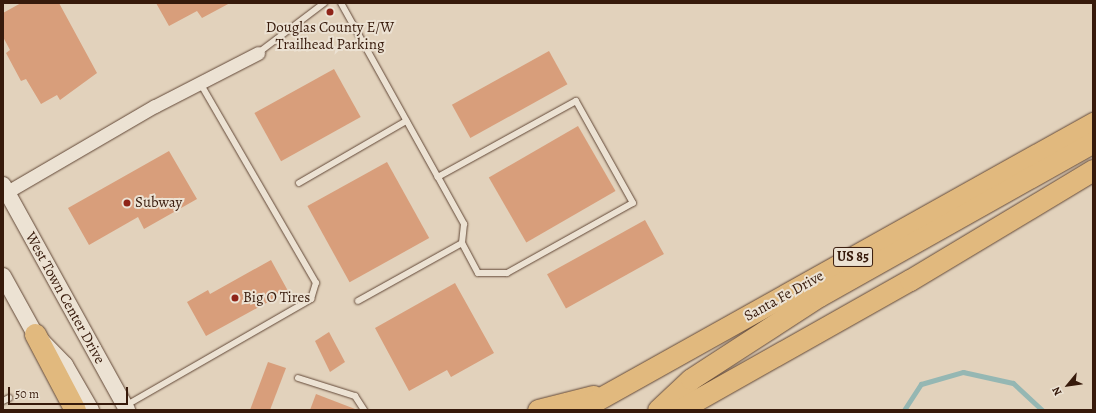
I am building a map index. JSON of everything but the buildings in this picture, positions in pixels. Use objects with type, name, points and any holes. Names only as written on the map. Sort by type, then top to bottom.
[{"type":"highway","name":"Santa Fe Drive","points":[[579,410],[1093,123]]},
{"type":"highway","points":[[658,410],[691,380],[819,296],[1093,142]]},
{"type":"highway","points":[[679,410],[910,280],[1093,170]]},
{"type":"highway","points":[[35,334],[75,410]]},
{"type":"highway","points":[[538,410],[613,391]]},
{"type":"street","points":[[4,190],[199,82],[258,53]]},
{"type":"street","name":"West Town Center Drive","points":[[4,190],[126,408]]},
{"type":"street","points":[[3,276],[35,334],[65,364],[91,410]]},
{"type":"lane","points":[[258,53],[324,3]]},
{"type":"lane","points":[[341,3],[438,178],[464,224],[462,243],[478,273],[507,273],[632,203],[576,101],[438,178]]},
{"type":"lane","points":[[126,408],[311,299],[316,283],[199,82]]},
{"type":"lane","points":[[299,183],[406,120]]},
{"type":"lane","points":[[358,301],[462,243]]},
{"type":"lane","points":[[298,378],[355,396],[364,410]]},
{"type":"lane","points":[[3,401],[9,398]]},
{"type":"waterway","points":[[904,410],[921,384],[963,372],[1013,383],[1042,410]]},
{"type":"place","name":"Douglas County E/W Trailhead Parking","points":[[330,12]]},
{"type":"place","name":"Subway","points":[[127,203]]},
{"type":"place","name":"Big O Tires","points":[[235,298]]}]
